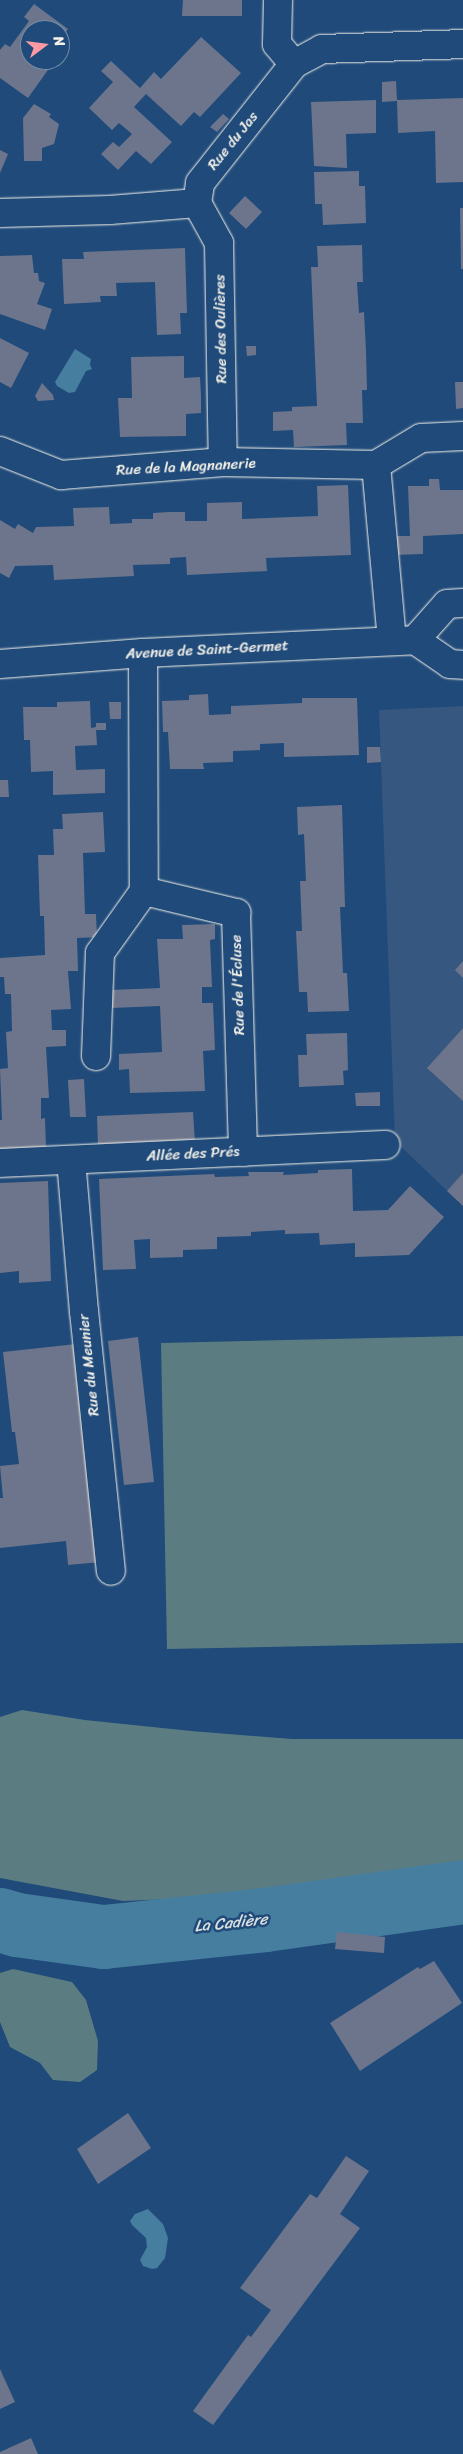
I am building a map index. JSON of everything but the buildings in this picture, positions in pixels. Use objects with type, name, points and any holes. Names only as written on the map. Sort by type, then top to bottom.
[{"type":"street","points":[[278,0],[277,44],[294,64]]},
{"type":"street","name":"Rue du Jas","points":[[197,203],[200,182],[294,64],[322,49],[463,44]]},
{"type":"street","points":[[0,213],[110,210],[197,203]]},
{"type":"street","name":"Rue des Oulières","points":[[197,203],[220,243],[223,462]]},
{"type":"street","points":[[404,640],[376,465],[422,438],[463,436]]},
{"type":"street","name":"Rue de la Magnanerie","points":[[0,451],[61,475],[223,462],[376,465]]},
{"type":"street","points":[[404,640],[447,604],[463,603]]},
{"type":"street","points":[[404,640],[450,664],[463,665]]},
{"type":"street","name":"Avenue de Saint-Germet","points":[[0,664],[143,653],[404,640]]},
{"type":"street","points":[[96,1056],[100,953],[144,891],[143,653]]},
{"type":"street","name":"Rue de l'Écluse","points":[[144,891],[236,913],[243,1152]]},
{"type":"street","name":"Allée des Prés","points":[[0,1163],[386,1145]]},
{"type":"street","name":"Rue du Meunier","points":[[71,1160],[84,1311],[111,1571]]},
{"type":"shaded area","points":[[75,349],[91,359],[90,365],[92,369],[86,371],[75,392],[69,393],[57,386],[55,382]]},
{"type":"shaded area","points":[[463,706],[463,1206],[395,1141],[379,710]]},
{"type":"shaded area","points":[[148,2209],[163,2224],[168,2238],[165,2258],[157,2268],[152,2269],[143,2266],[140,2260],[147,2247],[146,2238],[130,2221],[135,2214]]},
{"type":"green space","points":[[463,1336],[463,1643],[167,1649],[161,1343]]},
{"type":"green space","points":[[22,1710],[85,1720],[292,1739],[463,1739],[463,1888],[298,1889],[197,1898],[123,1901],[0,1878],[0,1717]]},
{"type":"green space","points":[[13,1969],[72,1982],[86,2000],[98,2041],[97,2070],[80,2082],[53,2080],[40,2063],[10,2047],[0,2022],[0,1973]]},
{"type":"waterway","name":"La Cadière","points":[[0,1920],[17,1925],[104,1937],[265,1920],[463,1892]]}]
